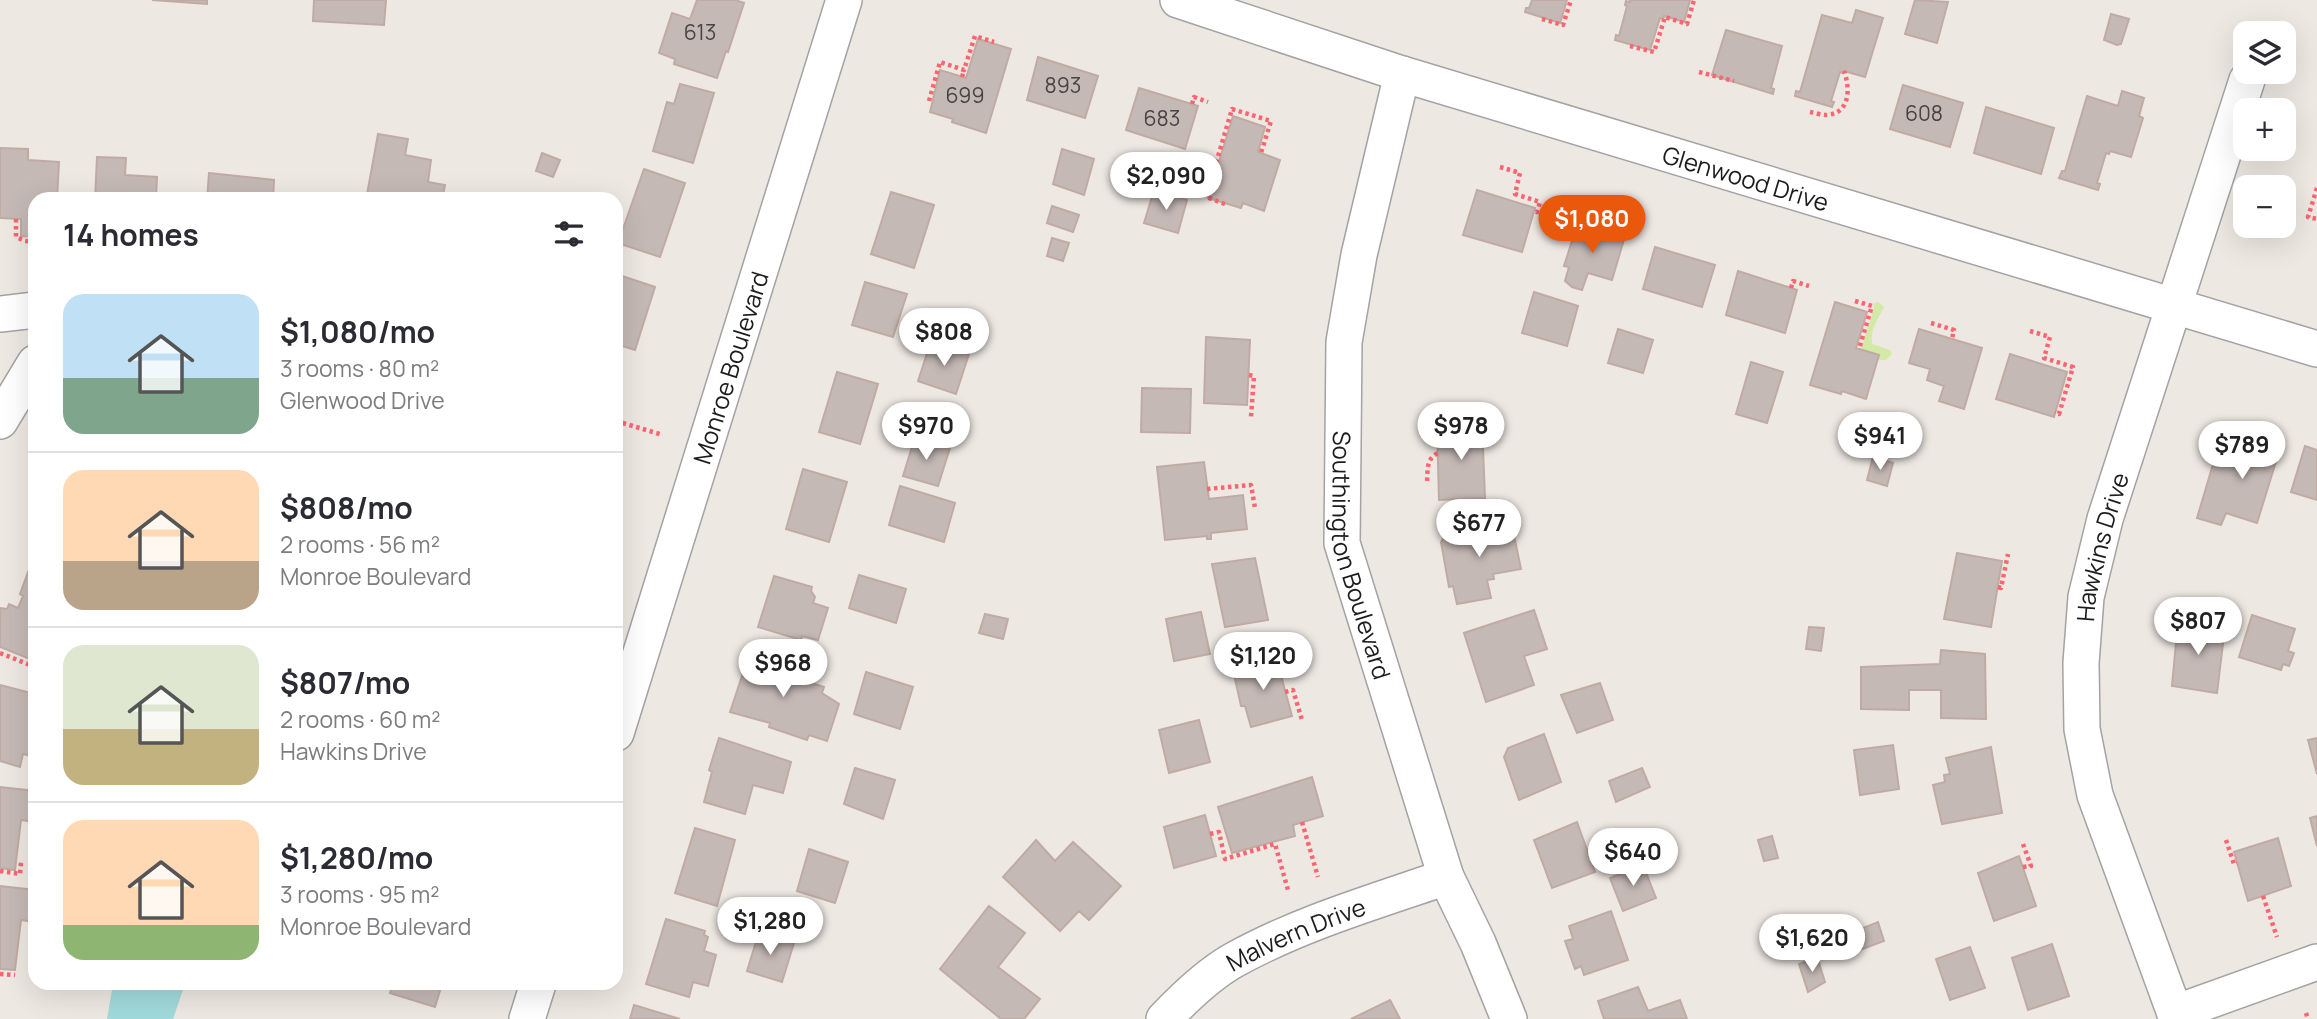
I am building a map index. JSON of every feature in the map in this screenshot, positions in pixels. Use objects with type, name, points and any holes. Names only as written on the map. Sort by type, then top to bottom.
[{"type":"street","name":"Monroe Boulevard","points":[[623,710],[844,0]]},
{"type":"street","name":"Glenwood Drive","points":[[1178,0],[1402,74],[2317,349]]},
{"type":"street","name":"Southington Boulevard","points":[[1402,74],[1359,255],[1344,342],[1342,543],[1446,877],[1478,943],[1509,1019]]},
{"type":"street","name":"Hawkins Drive","points":[[2176,1016],[2095,795],[2082,729],[2081,663],[2086,597],[2105,519],[2246,84]]},
{"type":"street","points":[[0,314],[28,311]]},
{"type":"street","points":[[0,421],[28,375]]},
{"type":"street","name":"Malvern Drive","points":[[1164,1019],[1181,1001],[1232,961],[1298,929],[1446,877]]},
{"type":"street","points":[[2176,1016],[2317,962]]},
{"type":"street","points":[[527,1019],[536,990]]},
{"type":"path","points":[[1542,19],[1563,25],[1571,0]]},
{"type":"path","points":[[1630,46],[1654,52],[1665,18],[1687,24],[1694,0]]},
{"type":"path","points":[[962,77],[975,36],[994,42]]},
{"type":"path","points":[[929,101],[940,62],[964,70]]},
{"type":"path","points":[[1810,112],[1826,115],[1843,106],[1849,92],[1844,71]]},
{"type":"path","points":[[1699,72],[1734,81]]},
{"type":"path","points":[[1192,104],[1194,97],[1208,102]]},
{"type":"path","points":[[1226,204],[1206,197],[1232,109],[1271,121],[1261,153]]},
{"type":"path","points":[[1500,167],[1520,173],[1515,194],[1540,202],[1537,212],[1534,211]]},
{"type":"path","points":[[2317,188],[2308,217],[2317,219]]},
{"type":"path","points":[[16,219],[16,237],[28,242]]},
{"type":"path","points":[[1791,288],[1793,281],[1809,286]]},
{"type":"path","points":[[1855,301],[1872,306],[1859,349]]},
{"type":"path","points":[[1931,323],[1954,330],[1952,339]]},
{"type":"path","points":[[2030,331],[2050,337],[2044,358],[2073,367],[2059,414],[2055,412]]},
{"type":"path","points":[[1249,375],[1254,376],[1251,417]]},
{"type":"path","points":[[623,423],[663,435]]},
{"type":"path","points":[[1427,481],[1428,462],[1438,453]]},
{"type":"path","points":[[1207,489],[1251,485],[1255,508]]},
{"type":"path","points":[[1998,587],[2001,588],[2008,554]]},
{"type":"path","points":[[0,653],[28,664]]},
{"type":"path","points":[[1285,692],[1293,690],[1302,720]]},
{"type":"path","points":[[1302,822],[1318,877]]},
{"type":"path","points":[[1210,834],[1219,832],[1225,859],[1275,844],[1288,890]]},
{"type":"path","points":[[2227,840],[2234,864],[2237,863]]},
{"type":"path","points":[[2023,844],[2031,866],[2023,867]]},
{"type":"path","points":[[0,871],[20,874],[21,862]]},
{"type":"path","points":[[2263,896],[2277,937]]},
{"type":"path","points":[[0,974],[15,975]]},
{"type":"path","points":[[2305,1013],[2308,1019]]},
{"type":"green space","points":[[1878,302],[1884,307],[1873,329],[1872,344],[1890,350],[1892,354],[1886,360],[1878,360],[1879,355],[1861,350],[1873,304]]},
{"type":"water","points":[[112,990],[183,990],[173,1019],[107,1019]]},
{"type":"building","points":[[152,0],[207,0],[207,4]]},
{"type":"building","points":[[314,0],[386,0],[384,25],[313,21]]},
{"type":"building","points":[[697,0],[735,0],[744,3],[717,78],[674,64],[675,59],[659,53],[672,13],[690,19]]},
{"type":"building","points":[[1532,0],[1567,0],[1560,23],[1525,12]]},
{"type":"building","points":[[1690,0],[1684,22],[1664,16],[1663,19],[1660,18],[1650,50],[1615,40],[1616,35],[1619,36],[1626,1]]},
{"type":"building","points":[[1915,0],[1948,2],[1937,43],[1905,34]]},
{"type":"building","points":[[1856,10],[1883,18],[1865,77],[1840,72],[1831,101],[1834,102],[1832,107],[1795,96],[1796,91],[1800,92],[1822,15],[1852,23]]},
{"type":"building","points":[[2111,14],[2129,19],[2121,44],[2104,40]]},
{"type":"building","points":[[1726,30],[1782,46],[1771,88],[1774,89],[1773,94],[1712,75]]},
{"type":"building","points":[[978,39],[1011,49],[986,133],[930,112],[940,70],[966,78]]},
{"type":"building","points":[[1038,57],[1098,76],[1085,118],[1027,100]]},
{"type":"building","points":[[680,84],[714,93],[693,163],[653,151],[667,102],[674,104]]},
{"type":"building","points":[[1903,85],[1963,103],[1950,147],[1890,129]]},
{"type":"building","points":[[1139,88],[1198,106],[1185,149],[1126,130]]},
{"type":"building","points":[[2122,91],[2144,98],[2139,116],[2143,118],[2131,157],[2110,151],[2109,154],[2106,153],[2097,183],[2100,184],[2098,190],[2059,178],[2062,171],[2065,171],[2087,96],[2118,106]]},
{"type":"building","points":[[1986,107],[2054,128],[2041,174],[1974,153]]},
{"type":"building","points":[[1233,116],[1265,127],[1258,152],[1280,160],[1264,211],[1243,203],[1241,208],[1208,198]]},
{"type":"building","points":[[378,134],[408,139],[405,155],[431,160],[428,182],[445,185],[444,192],[367,192]]},
{"type":"building","points":[[0,148],[28,149],[28,160],[59,162],[57,192],[28,192],[28,236],[21,236],[21,219],[0,218]]},
{"type":"building","points":[[1062,149],[1094,159],[1084,195],[1053,184]]},
{"type":"building","points":[[542,153],[560,160],[553,177],[536,171]]},
{"type":"building","points":[[97,157],[126,158],[125,175],[157,177],[156,192],[95,192]]},
{"type":"building","points":[[644,169],[685,183],[660,257],[623,245],[623,229]]},
{"type":"building","points":[[209,173],[274,180],[273,192],[208,192]]},
{"type":"building","points":[[1154,190],[1187,200],[1178,233],[1144,223]]},
{"type":"building","points":[[1477,190],[1535,208],[1522,252],[1463,235]]},
{"type":"building","points":[[891,192],[934,205],[914,268],[871,254]]},
{"type":"building","points":[[1052,206],[1079,215],[1073,232],[1047,223]]},
{"type":"building","points":[[1578,222],[1625,236],[1612,280],[1588,273],[1582,290],[1565,281],[1569,267],[1564,266]]},
{"type":"building","points":[[1052,238],[1069,243],[1063,261],[1047,256]]},
{"type":"building","points":[[1655,247],[1715,265],[1702,307],[1643,289]]},
{"type":"building","points":[[1738,271],[1797,290],[1785,333],[1726,315]]},
{"type":"building","points":[[623,276],[655,287],[635,350],[623,346]]},
{"type":"building","points":[[865,282],[907,294],[893,337],[852,325]]},
{"type":"building","points":[[1534,292],[1578,306],[1567,346],[1522,333]]},
{"type":"building","points":[[1835,302],[1867,312],[1856,348],[1879,355],[1866,399],[1810,385]]},
{"type":"building","points":[[1618,329],[1653,340],[1643,373],[1608,363]]},
{"type":"building","points":[[1919,329],[1982,348],[1964,409],[1939,401],[1944,386],[1927,380],[1930,369],[1909,363]]},
{"type":"building","points":[[1206,337],[1250,340],[1247,405],[1204,403]]},
{"type":"building","points":[[931,341],[969,354],[956,394],[918,381]]},
{"type":"building","points":[[2010,354],[2067,372],[2054,417],[1996,399]]},
{"type":"building","points":[[1751,362],[1783,372],[1767,423],[1736,414]]},
{"type":"building","points":[[837,372],[878,384],[860,444],[819,432]]},
{"type":"building","points":[[1142,388],[1191,389],[1190,433],[1141,432]]},
{"type":"building","points":[[1482,424],[1485,498],[1439,500],[1437,426]]},
{"type":"building","points":[[2249,428],[2283,439],[2257,523],[2226,513],[2221,525],[2197,518],[2214,461],[2238,468]]},
{"type":"building","points":[[915,437],[950,448],[938,486],[903,476]]},
{"type":"building","points":[[2305,446],[2317,450],[2317,500],[2291,492]]},
{"type":"building","points":[[1873,457],[1893,463],[1887,486],[1867,480]]},
{"type":"building","points":[[1204,462],[1209,499],[1243,495],[1247,529],[1211,533],[1211,539],[1207,539],[1207,536],[1165,540],[1157,467]]},
{"type":"building","points":[[803,469],[847,482],[829,542],[786,529]]},
{"type":"building","points":[[900,486],[955,503],[944,542],[889,525]]},
{"type":"building","points":[[1511,521],[1521,569],[1493,574],[1494,579],[1487,580],[1491,598],[1457,604],[1453,586],[1449,587],[1441,542],[1447,533]]},
{"type":"building","points":[[1957,553],[2002,561],[1991,627],[1944,619]]},
{"type":"building","points":[[1255,558],[1268,620],[1225,627],[1212,564]]},
{"type":"building","points":[[28,572],[28,658],[0,647],[0,608],[7,609],[9,604],[18,608],[23,596],[20,594]]},
{"type":"building","points":[[859,575],[906,589],[896,623],[849,608]]},
{"type":"building","points":[[774,576],[812,587],[811,591],[815,597],[813,603],[828,608],[818,640],[802,636],[801,640],[758,627]]},
{"type":"building","points":[[1534,610],[1547,649],[1524,656],[1534,685],[1486,702],[1464,633]]},
{"type":"building","points":[[1201,612],[1210,654],[1174,661],[1166,619]]},
{"type":"building","points":[[985,614],[1008,619],[1003,639],[979,633]]},
{"type":"building","points":[[2252,615],[2295,629],[2288,651],[2294,653],[2289,666],[2283,664],[2281,670],[2239,657]]},
{"type":"building","points":[[2178,621],[2225,627],[2217,693],[2172,686]]},
{"type":"building","points":[[1809,627],[1824,628],[1821,651],[1806,649]]},
{"type":"building","points":[[751,649],[792,661],[790,673],[796,675],[795,678],[824,687],[822,693],[839,704],[827,741],[809,735],[807,740],[769,727],[770,723],[730,712]]},
{"type":"building","points":[[1941,650],[1985,654],[1986,719],[1941,718],[1941,690],[1909,690],[1909,710],[1861,709],[1861,667],[1940,664]]},
{"type":"building","points":[[1276,657],[1292,716],[1251,727],[1245,706],[1241,706],[1233,670]]},
{"type":"building","points":[[866,672],[913,687],[900,729],[854,714]]},
{"type":"building","points":[[1600,683],[1613,720],[1577,733],[1561,695]]},
{"type":"building","points":[[0,685],[28,692],[28,755],[23,754],[20,767],[0,761]]},
{"type":"building","points":[[1199,720],[1210,762],[1169,773],[1159,730]]},
{"type":"building","points":[[1544,734],[1561,782],[1519,800],[1504,757],[1508,748]]},
{"type":"building","points":[[719,738],[791,762],[783,793],[753,785],[745,814],[704,802],[712,772],[709,770]]},
{"type":"building","points":[[2317,738],[2317,774],[2308,740]]},
{"type":"building","points":[[1893,745],[1899,789],[1860,795],[1854,750]]},
{"type":"building","points":[[1991,747],[2002,813],[1942,824],[1933,785],[1945,782],[1944,775],[1950,774],[1946,758]]},
{"type":"building","points":[[855,768],[895,780],[883,819],[844,804]]},
{"type":"building","points":[[1642,768],[1650,787],[1616,802],[1609,781]]},
{"type":"building","points":[[1312,777],[1323,816],[1293,825],[1295,836],[1232,853],[1218,807]]},
{"type":"building","points":[[0,787],[28,790],[28,821],[21,820],[15,870],[0,868]]},
{"type":"building","points":[[1205,815],[1216,856],[1174,868],[1164,827]]},
{"type":"building","points":[[2317,816],[2317,846],[2310,818]]},
{"type":"building","points":[[1577,822],[1595,872],[1552,888],[1534,840]]},
{"type":"building","points":[[695,828],[735,840],[717,906],[675,893]]},
{"type":"building","points":[[1772,836],[1778,858],[1764,861],[1758,840]]},
{"type":"building","points":[[2278,838],[2291,886],[2248,901],[2234,852]]},
{"type":"building","points":[[1036,840],[1055,861],[1073,842],[1121,886],[1089,920],[1079,911],[1060,931],[1003,877]]},
{"type":"building","points":[[809,849],[848,862],[835,903],[797,891]]},
{"type":"building","points":[[2019,856],[2036,906],[1994,921],[1978,873]]},
{"type":"building","points":[[1643,865],[1656,898],[1623,911],[1610,878]]},
{"type":"building","points":[[0,886],[28,889],[28,921],[21,920],[15,970],[0,969]]},
{"type":"building","points":[[989,906],[1025,933],[998,967],[1040,999],[1024,1019],[1001,1019],[940,969]]},
{"type":"building","points":[[1611,911],[1628,960],[1584,975],[1581,966],[1575,969],[1565,941],[1573,939],[1569,926]]},
{"type":"building","points":[[666,919],[705,931],[704,935],[708,937],[704,951],[716,955],[708,986],[693,982],[689,997],[646,984]]},
{"type":"building","points":[[1878,922],[1884,941],[1860,950],[1853,932]]},
{"type":"building","points":[[759,932],[794,943],[782,982],[747,971]]},
{"type":"building","points":[[2052,944],[2069,996],[2028,1010],[2012,958]]},
{"type":"building","points":[[1970,947],[1985,988],[1950,1000],[1936,959]]},
{"type":"building","points":[[1817,957],[1825,982],[1808,992],[1799,964]]},
{"type":"building","points":[[1638,987],[1648,1011],[1680,1000],[1687,1019],[1604,1019],[1598,1001]]},
{"type":"building","points":[[391,990],[440,990],[435,1007],[390,993]]},
{"type":"building","points":[[1390,1000],[1400,1019],[1351,1019]]},
{"type":"building","points":[[634,1005],[680,1019],[630,1019]]}]
